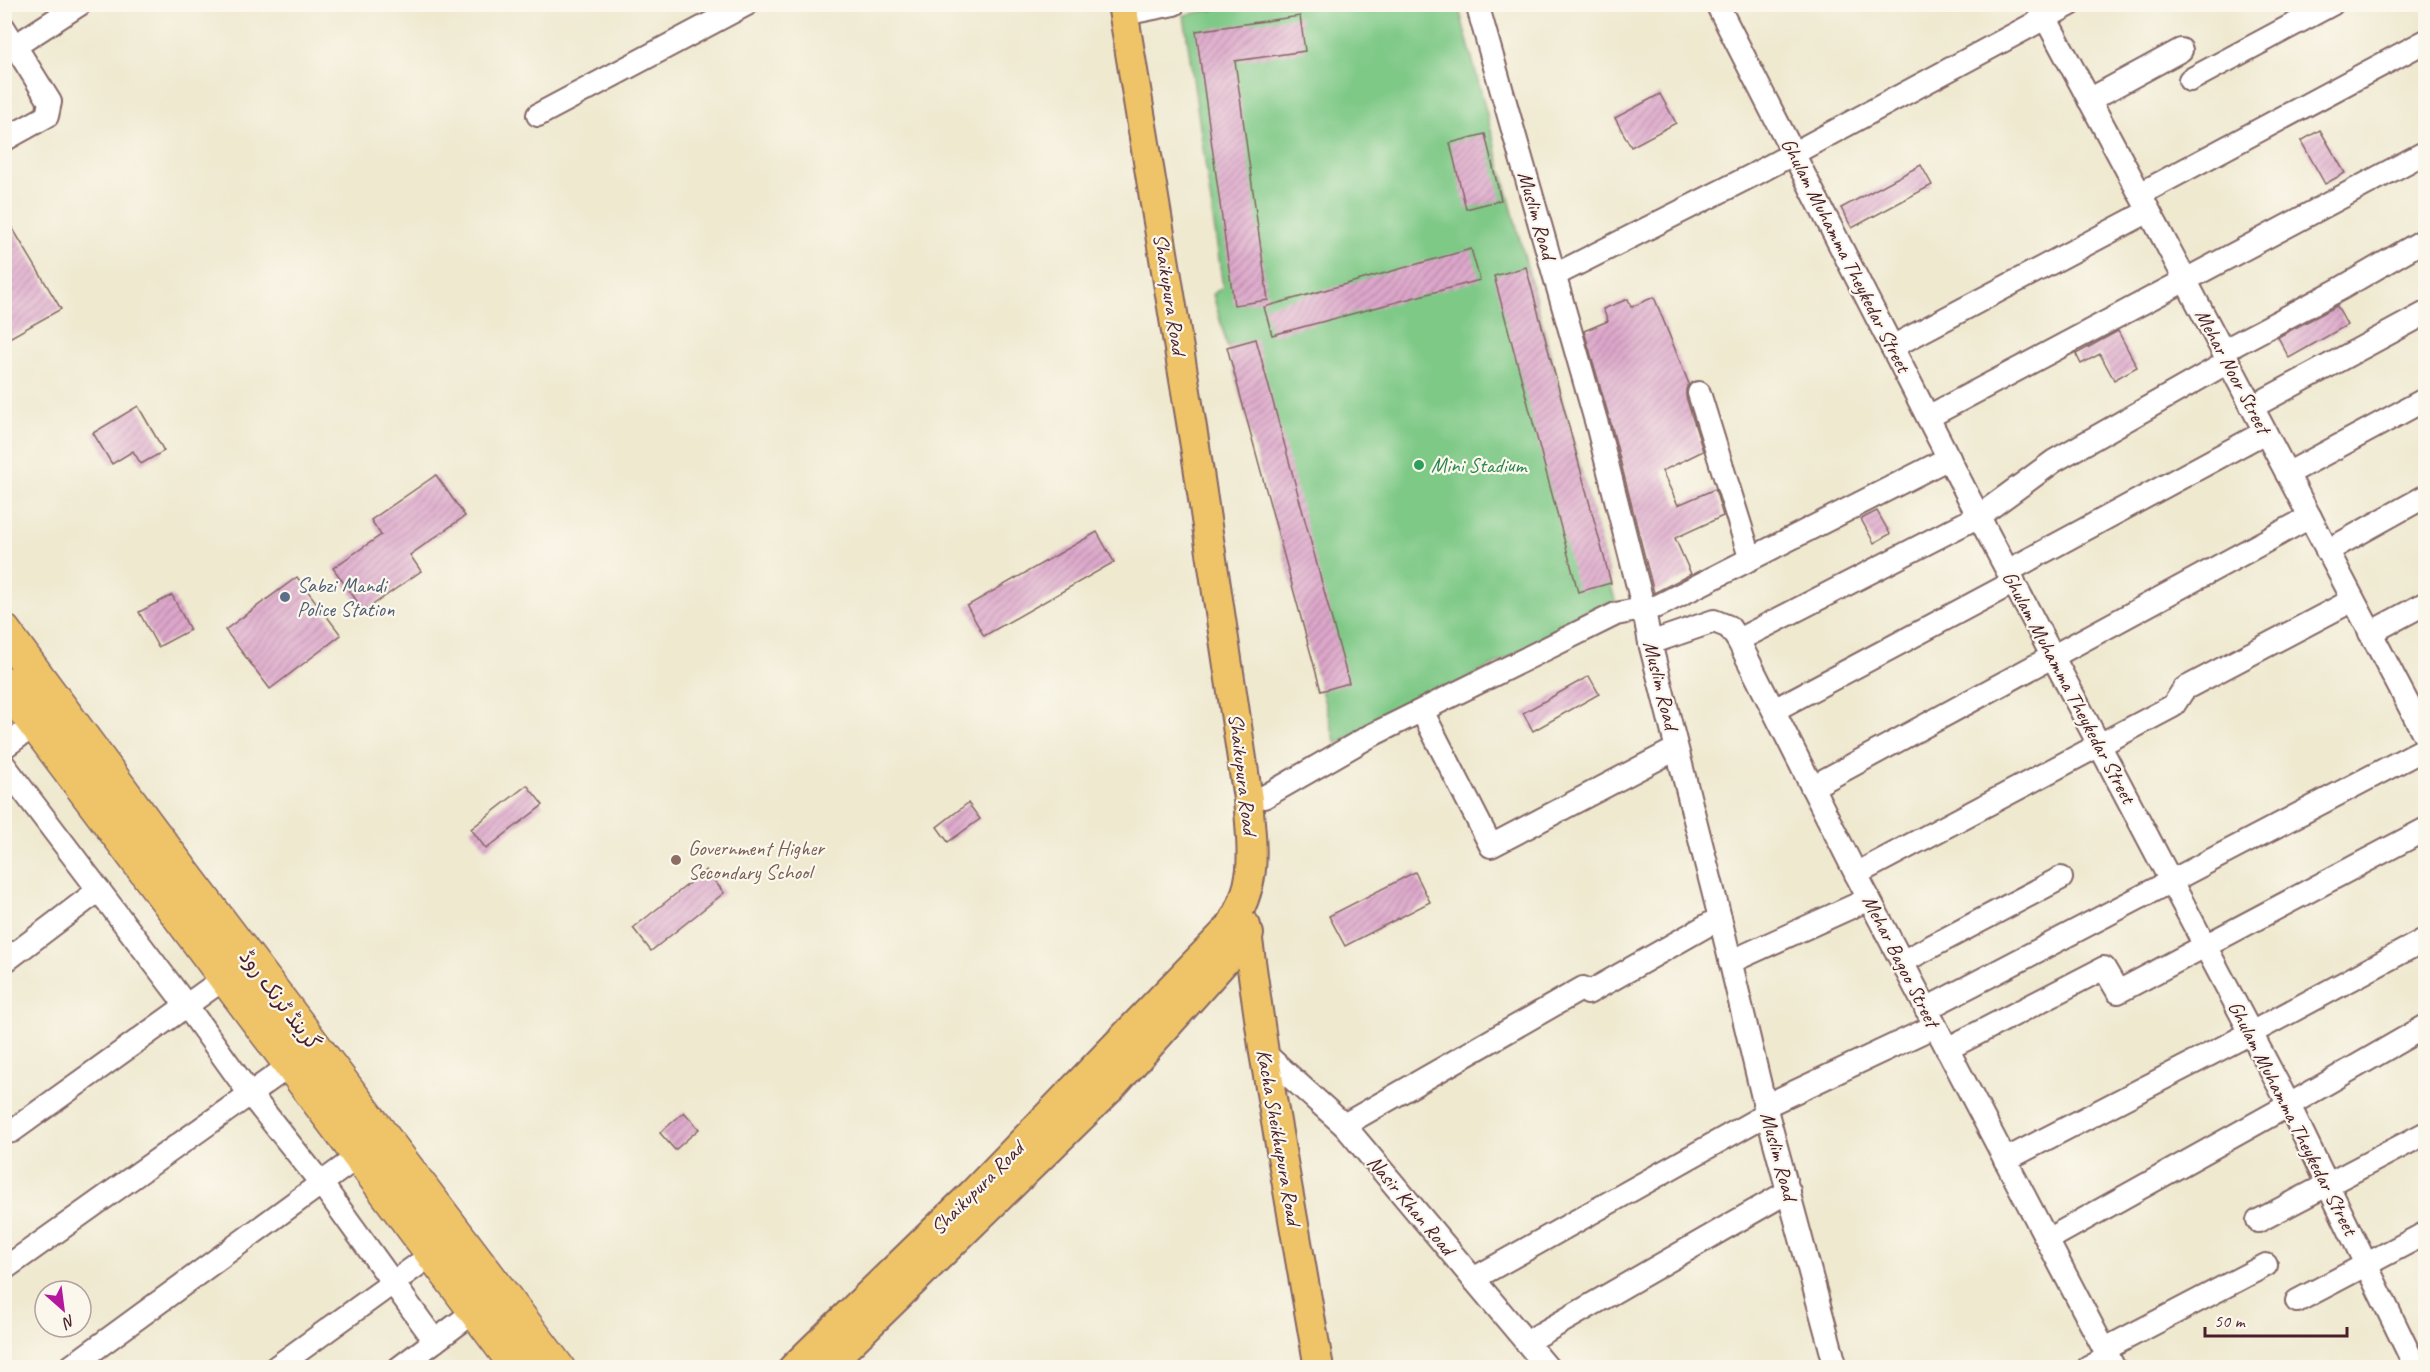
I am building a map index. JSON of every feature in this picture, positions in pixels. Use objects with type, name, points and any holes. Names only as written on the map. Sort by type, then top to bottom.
[{"type":"highway","name":"گرینڈ ٹرنک روڈ","points":[[4,631],[151,830],[519,1313],[558,1368]]},
{"type":"highway","name":"گرینڈ ٹرنک روڈ","points":[[4,683],[434,1253],[518,1368]]},
{"type":"highway","points":[[484,1322],[519,1313]]},
{"type":"highway","points":[[538,1339],[577,1368]]},
{"type":"main road","name":"Shaikupura Road","points":[[825,1368],[1115,1084],[1248,937],[1258,915],[1266,884],[1267,849],[1264,797],[1210,444],[1133,7]]},
{"type":"main road","name":"Shaikupura Road","points":[[793,1368],[981,1185],[1230,927],[1243,906],[1251,882],[1252,850],[1248,799],[1193,435],[1133,7]]},
{"type":"main road","name":"Kacha Sheikhupura Road","points":[[1243,906],[1264,1053],[1319,1368]]},
{"type":"street","points":[[4,140],[47,116],[50,109],[50,102],[10,37],[80,4]]},
{"type":"street","points":[[1133,7],[1174,4]]},
{"type":"street","name":"Muslim Road","points":[[1477,4],[1598,428],[1766,1110],[1836,1368]]},
{"type":"street","points":[[1555,275],[1794,152],[2041,11],[2071,4]]},
{"type":"street","points":[[2190,80],[2332,4]]},
{"type":"street","points":[[538,115],[744,5]]},
{"type":"street","name":"Ghulam Muhamma Theykedar Street","points":[[1719,8],[1979,516],[2289,1105],[2416,1368]]},
{"type":"street","name":"Mehar Noor Street","points":[[2041,11],[2426,738]]},
{"type":"street","points":[[1892,347],[2426,41]]},
{"type":"street","points":[[2089,100],[2181,50]]},
{"type":"street","points":[[1928,417],[2426,152]]},
{"type":"street","points":[[1738,640],[1979,516],[2054,461],[2225,356],[2426,239]]},
{"type":"street","points":[[2252,407],[2426,313]]},
{"type":"street","points":[[1699,393],[1750,557]]},
{"type":"street","points":[[2287,474],[2426,399]]},
{"type":"street","points":[[1774,710],[2265,432]]},
{"type":"street","points":[[1264,797],[1370,736],[1616,614],[1658,606],[1750,557],[1949,458]]},
{"type":"street","points":[[2327,551],[2426,496]]},
{"type":"street","points":[[1812,787],[2310,518]]},
{"type":"street","points":[[1856,874],[2173,706],[2184,689],[2353,600]]},
{"type":"street","points":[[2370,633],[2426,603]]},
{"type":"street","name":"Mehar Bagoo Street","points":[[1650,644],[1714,621],[1729,627],[1738,640],[1856,874],[2109,1358]]},
{"type":"street","points":[[1422,711],[1491,846],[1677,748]]},
{"type":"street","points":[[4,747],[36,724]]},
{"type":"street","points":[[1473,1279],[2171,880],[2426,748]]},
{"type":"street","points":[[4,765],[186,1005],[250,1094],[321,1183],[435,1341]]},
{"type":"street","points":[[1947,1049],[2104,968],[2118,992],[2426,829]]},
{"type":"street","points":[[1902,962],[2061,878]]},
{"type":"street","points":[[4,962],[99,890]]},
{"type":"street","points":[[1730,962],[1869,899]]},
{"type":"street","points":[[1344,1125],[1583,988],[1588,993],[1720,918]]},
{"type":"street","points":[[2005,1160],[2251,1034],[2426,939]]},
{"type":"street","points":[[4,1133],[12,1131],[226,977]]},
{"type":"street","points":[[2047,1240],[2426,1026]]},
{"type":"street","name":"Nasir Khan Road","points":[[1264,1053],[1344,1125],[1548,1368]]},
{"type":"street","points":[[4,1269],[292,1064]]},
{"type":"street","points":[[2258,1221],[2426,1133]]},
{"type":"street","points":[[69,1368],[360,1155]]},
{"type":"street","points":[[1527,1342],[1789,1191]]},
{"type":"street","points":[[2297,1301],[2426,1233]]},
{"type":"street","points":[[275,1368],[434,1253]]},
{"type":"street","points":[[2088,1368],[2109,1358],[2266,1265]]},
{"type":"street","points":[[399,1368],[435,1341],[484,1322]]},
{"type":"green space","points":[[1243,4],[1458,5],[1616,604],[1336,744],[1213,294],[1223,287],[1184,15]]},
{"type":"building","points":[[1300,16],[1305,51],[1235,61],[1268,300],[1234,305],[1196,31]]},
{"type":"building","points":[[1660,94],[1676,123],[1631,147],[1615,118]]},
{"type":"building","points":[[2320,130],[2345,173],[2325,184],[2301,141]]},
{"type":"building","points":[[1485,134],[1501,200],[1466,209],[1450,143]]},
{"type":"building","points":[[1921,165],[1932,185],[1852,228],[1841,208]]},
{"type":"building","points":[[4,214],[61,309],[4,341]]},
{"type":"building","points":[[1471,249],[1480,280],[1272,335],[1264,307]]},
{"type":"building","points":[[1526,267],[1611,583],[1578,592],[1494,276]]},
{"type":"building","points":[[1654,297],[1689,384],[1686,397],[1703,451],[1662,471],[1678,505],[1715,489],[1723,516],[1675,538],[1691,574],[1654,593],[1611,424],[1584,331],[1608,321],[1603,309],[1628,299],[1631,307]]},
{"type":"building","points":[[2337,306],[2347,325],[2289,358],[2278,337]]},
{"type":"building","points":[[2118,331],[2137,367],[2114,380],[2100,354],[2081,364],[2076,354]]},
{"type":"building","points":[[1256,339],[1349,683],[1321,691],[1227,347]]},
{"type":"building","points":[[138,406],[164,451],[141,464],[133,451],[112,464],[93,433]]},
{"type":"building","points":[[436,475],[465,516],[410,555],[421,571],[364,611],[333,568],[381,535],[371,520]]},
{"type":"building","points":[[1877,511],[1890,534],[1874,543],[1861,519]]},
{"type":"building","points":[[1097,532],[1114,562],[984,636],[967,606]]},
{"type":"building","points":[[297,577],[341,635],[270,689],[225,630]]},
{"type":"building","points":[[172,595],[190,630],[158,647],[139,612]]},
{"type":"building","points":[[1589,676],[1599,694],[1533,731],[1523,713]]},
{"type":"building","points":[[527,785],[543,805],[486,849],[471,829]]},
{"type":"building","points":[[968,803],[980,819],[948,842],[937,827]]},
{"type":"building","points":[[706,870],[724,893],[651,951],[633,928]]},
{"type":"building","points":[[1415,872],[1430,902],[1345,946],[1329,916]]},
{"type":"building","points":[[684,1112],[699,1129],[675,1150],[660,1133]]},
{"type":"place","name":"Mini Stadium","points":[[1419,465]]},
{"type":"place","name":"Sabzi Mandi Police Station","points":[[285,597]]},
{"type":"place","name":"Government Higher Secondary School","points":[[676,860]]}]
